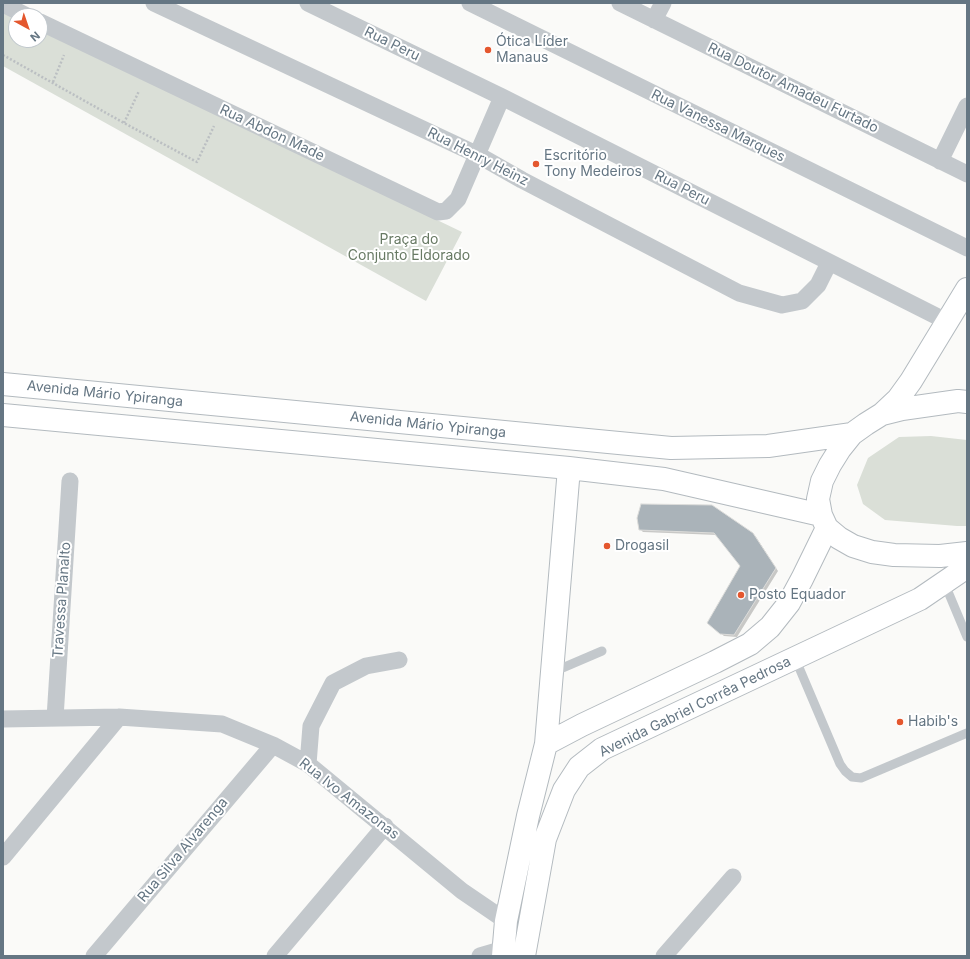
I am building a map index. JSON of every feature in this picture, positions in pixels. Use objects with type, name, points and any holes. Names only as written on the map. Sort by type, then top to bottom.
[{"type":"main road","points":[[967,289],[911,381],[898,399],[882,414],[852,434],[840,449],[822,482],[818,499],[824,521],[839,538],[853,546],[872,552],[894,555],[940,556],[967,553]]},
{"type":"main road","name":"Avenida Mário Ypiranga","points":[[3,384],[671,448],[768,446],[852,434]]},
{"type":"main road","points":[[882,414],[920,406],[958,401],[967,402]]},
{"type":"main road","name":"Avenida Mário Ypiranga","points":[[3,415],[569,468],[664,479],[824,521]]},
{"type":"main road","points":[[516,954],[506,921],[528,816],[546,744],[569,468]]},
{"type":"main road","points":[[546,744],[582,725],[750,644],[770,627],[789,603],[802,579],[824,521]]},
{"type":"main road","name":"Avenida Gabriel Corrêa Pedrosa","points":[[516,954],[545,839],[564,790],[579,767],[602,749],[920,599],[967,567]]},
{"type":"street","name":"Rua Henry Heinz","points":[[154,3],[478,155],[530,184],[739,293],[782,305],[802,301],[818,285],[829,263]]},
{"type":"street","name":"Rua Peru","points":[[308,3],[502,97],[948,322]]},
{"type":"street","name":"Rua Vanessa Marques","points":[[470,3],[967,248]]},
{"type":"street","name":"Rua Doutor Amadeu Furtado","points":[[620,3],[967,174]]},
{"type":"street","points":[[654,20],[663,3]]},
{"type":"street","name":"Rua Abdon Made","points":[[48,26],[438,212],[446,211],[458,199],[502,97]]},
{"type":"street","points":[[940,161],[967,106]]},
{"type":"street","name":"Travessa Planalto","points":[[55,718],[70,481]]},
{"type":"street","points":[[308,764],[311,726],[333,683],[366,666],[399,660]]},
{"type":"street","points":[[3,857],[119,717]]},
{"type":"street","name":"Rua Ivo Amazonas","points":[[3,719],[119,717],[222,724],[273,745],[308,764],[462,891],[506,921]]},
{"type":"street","name":"Rua Silva Alvarenga","points":[[94,956],[273,745]]},
{"type":"street","points":[[274,956],[384,826]]},
{"type":"street","points":[[664,956],[733,878]]},
{"type":"street","points":[[480,956],[516,954]]},
{"type":"lane","points":[[944,582],[967,637]]},
{"type":"lane","points":[[552,673],[602,651]]},
{"type":"lane","points":[[795,658],[840,764],[852,777],[861,778],[967,733]]},
{"type":"path","points":[[53,82],[67,48]]},
{"type":"path","points":[[3,55],[197,162],[215,124]]},
{"type":"path","points":[[124,123],[142,86]]},
{"type":"green space","name":"Praça do Conjunto Eldorado","points":[[3,11],[8,13],[8,48],[48,48],[48,33],[462,232],[426,301],[3,66]]},
{"type":"green space","points":[[931,436],[967,440],[967,526],[885,520],[863,504],[857,485],[868,458],[899,437]]},
{"type":"building","name":"Posto Equador","points":[[641,504],[712,505],[753,533],[776,568],[734,635],[720,634],[707,623],[740,566],[714,533],[639,530],[637,518]]},
{"type":"place","name":"Ótica Líder Manaus","points":[[488,50]]},
{"type":"place","name":"Escritório Tony Medeiros","points":[[536,164]]},
{"type":"place","name":"Drogasil","points":[[607,546]]},
{"type":"place","name":"Posto Equador","points":[[741,595]]},
{"type":"place","name":"Habib's","points":[[900,722]]}]
